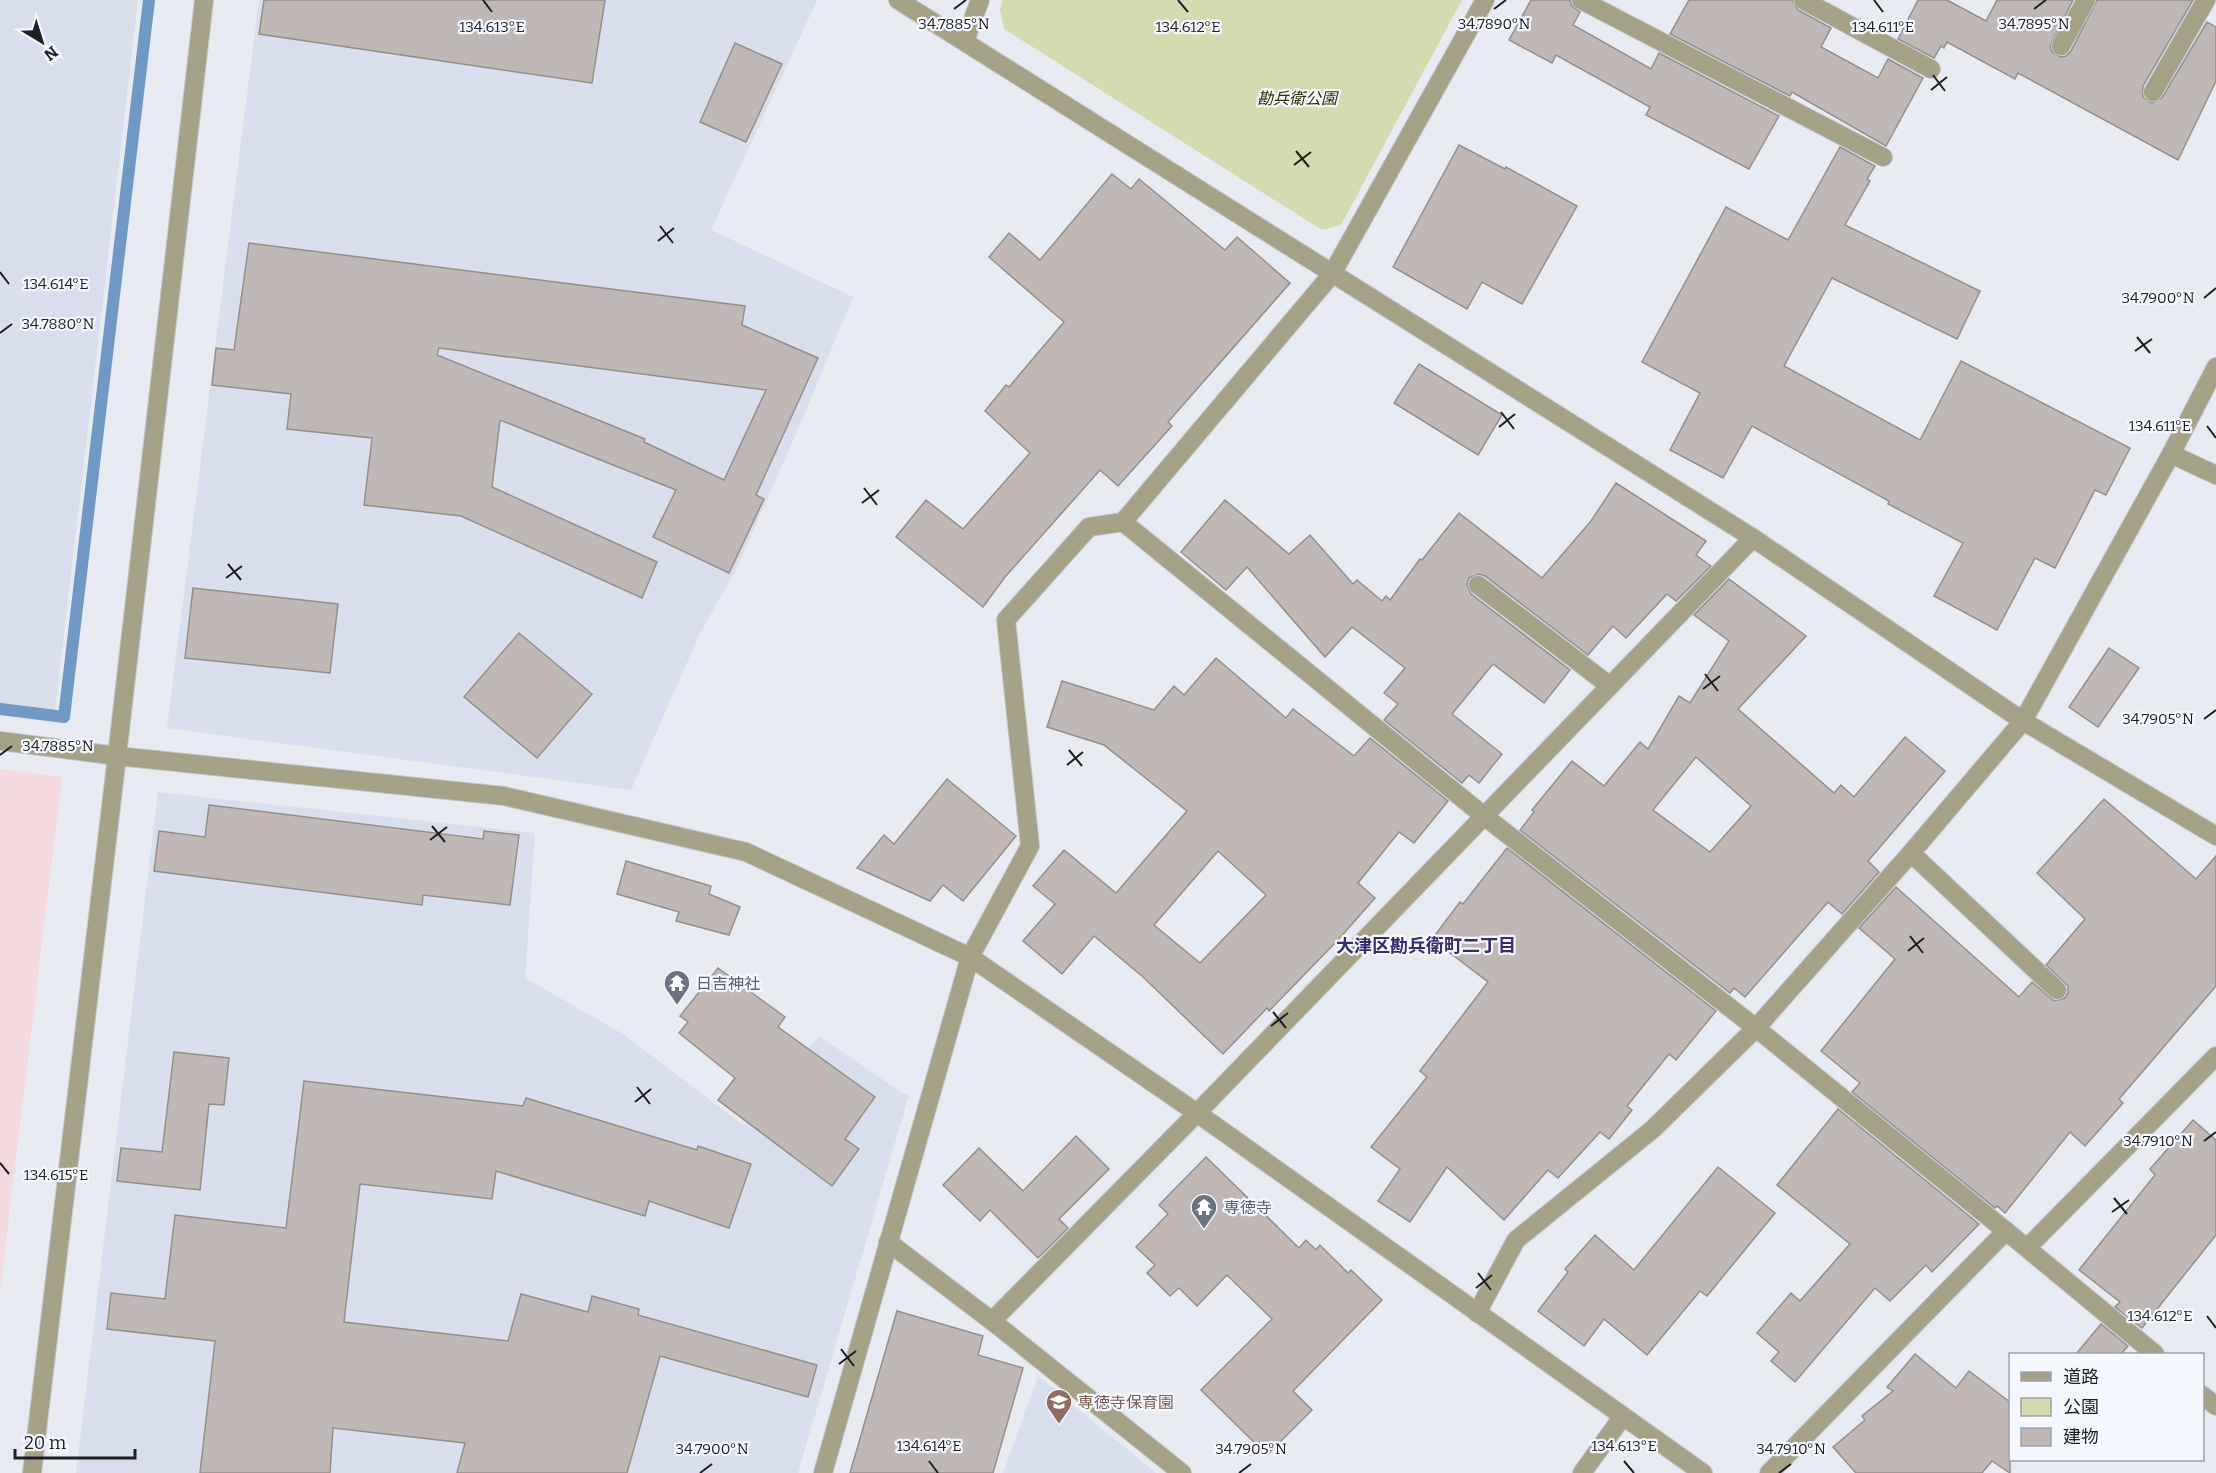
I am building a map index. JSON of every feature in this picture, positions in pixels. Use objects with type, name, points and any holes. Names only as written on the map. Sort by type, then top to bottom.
[{"type":"street","points":[[32,1473],[204,0]]},
{"type":"street","points":[[898,0],[1753,538],[2023,721],[2216,836]]},
{"type":"street","points":[[965,41],[980,0]]},
{"type":"street","points":[[823,1473],[970,957],[1030,846],[1006,620],[1089,527],[1123,522],[1332,274],[1485,0]]},
{"type":"street","points":[[1581,0],[1883,157]]},
{"type":"street","points":[[1803,0],[1931,69]]},
{"type":"street","points":[[2061,46],[2086,0]]},
{"type":"street","points":[[2153,92],[2206,0]]},
{"type":"street","points":[[1477,1313],[1516,1240],[1653,1130],[1756,1028],[1911,853],[2023,721],[2171,454],[2216,367]]},
{"type":"street","points":[[2171,454],[2216,476]]},
{"type":"street","points":[[1123,522],[1484,816],[1756,1028],[2154,1353]]},
{"type":"street","points":[[992,1321],[1197,1113],[1753,538]]},
{"type":"street","points":[[1478,585],[1610,686]]},
{"type":"street","points":[[0,741],[117,756],[504,796],[746,852],[970,957],[1197,1113],[1703,1473]]},
{"type":"street","points":[[1911,853],[2057,990]]},
{"type":"street","points":[[2026,1248],[2216,1056]]},
{"type":"street","points":[[1768,1473],[2006,1230]]},
{"type":"street","points":[[888,1242],[992,1321],[1182,1473]]},
{"type":"street","points":[[2204,1397],[2216,1406]]},
{"type":"street","points":[[1582,1473],[1623,1416]]},
{"type":"shaded area","points":[[0,0],[138,0],[55,711],[0,704]]},
{"type":"shaded area","points":[[259,0],[817,0],[711,230],[853,297],[736,570],[700,633],[631,790],[167,728]]},
{"type":"shaded area","points":[[0,769],[62,777],[0,1290]]},
{"type":"shaded area","points":[[158,792],[535,833],[525,978],[623,1034],[743,1125],[819,1036],[901,1092],[909,1095],[798,1473],[76,1473]]},
{"type":"shaded area","name":"専徳寺保育園","points":[[1038,1376],[1156,1473],[1003,1473]]},
{"type":"green space","name":"勘兵衛公園","points":[[1003,0],[1462,0],[1341,225],[1322,230],[1004,29],[1000,9]]},
{"type":"building","points":[[264,0],[605,0],[592,83],[259,34]]},
{"type":"building","points":[[1531,0],[1570,0],[1572,6],[1580,12],[1573,25],[1651,69],[1659,53],[1779,116],[1749,169],[1646,115],[1650,107],[1556,55],[1552,63],[1509,40]]},
{"type":"building","points":[[1689,0],[1792,0],[1798,10],[1831,28],[1821,47],[1878,78],[1888,59],[1923,78],[1886,146],[1792,92],[1790,96],[1670,34]]},
{"type":"building","points":[[1918,0],[1947,0],[1986,21],[1997,0],[2073,0],[2050,46],[2052,52],[2061,57],[2071,51],[2097,0],[2193,0],[2143,86],[2143,97],[2152,103],[2162,98],[2207,22],[2216,27],[2216,81],[2178,160],[2018,73],[2015,79],[1947,42],[1944,48],[1941,46],[1934,58],[1898,39]]},
{"type":"building","points":[[735,43],[782,64],[746,142],[700,122]]},
{"type":"building","points":[[1459,145],[1505,169],[1506,167],[1577,206],[1522,304],[1482,282],[1467,309],[1393,267]]},
{"type":"building","points":[[1840,147],[1875,166],[1867,179],[1870,181],[1845,225],[1980,291],[1957,339],[1832,278],[1784,366],[1920,440],[1961,361],[2130,448],[2106,495],[2095,490],[2055,568],[2035,558],[1997,630],[1934,596],[1963,543],[1888,504],[1889,501],[1752,426],[1723,478],[1670,450],[1700,393],[1642,362],[1726,207],[1788,240]]},
{"type":"building","points":[[1112,174],[1131,189],[1139,179],[1225,250],[1237,237],[1290,283],[1168,422],[1172,426],[1118,486],[1100,470],[1005,577],[983,607],[896,537],[926,500],[963,529],[1030,453],[985,411],[1006,385],[1009,387],[1064,322],[989,257],[1009,233],[1040,260]]},
{"type":"building","points":[[249,243],[745,306],[742,325],[818,358],[756,495],[764,499],[729,573],[653,537],[676,490],[500,420],[492,487],[657,562],[642,598],[461,516],[364,505],[372,438],[287,429],[291,394],[212,385],[216,348],[234,350]],"holes":[[[439,348],[766,390],[724,480],[644,442],[645,439],[437,355]]]},
{"type":"building","points":[[1419,364],[1502,415],[1478,455],[1394,403]]},
{"type":"building","points":[[1616,483],[1706,541],[1696,555],[1711,566],[1676,601],[1667,594],[1626,638],[1613,626],[1588,655],[1485,576],[1479,574],[1469,578],[1467,584],[1471,594],[1570,670],[1544,703],[1493,664],[1452,714],[1502,754],[1479,783],[1469,775],[1462,783],[1384,720],[1398,704],[1384,693],[1405,668],[1352,627],[1325,657],[1247,567],[1226,590],[1181,552],[1225,500],[1289,554],[1310,535],[1353,584],[1357,580],[1382,601],[1386,596],[1390,600],[1420,559],[1422,560],[1459,513],[1542,578],[1591,521]]},
{"type":"building","points":[[1729,579],[1806,636],[1738,709],[1834,793],[1841,785],[1854,797],[1905,737],[1945,771],[1868,861],[1879,872],[1842,914],[1828,902],[1745,997],[1734,988],[1730,993],[1520,830],[1534,812],[1532,810],[1572,761],[1604,786],[1640,742],[1648,749],[1679,696],[1690,703],[1729,641],[1694,615]],"holes":[[[1696,757],[1751,806],[1710,852],[1653,810]]]},
{"type":"building","points":[[193,588],[338,604],[330,673],[185,658]]},
{"type":"building","points":[[519,633],[592,694],[537,758],[464,697]]},
{"type":"building","points":[[2109,648],[2139,668],[2098,727],[2069,707]]},
{"type":"building","points":[[1216,658],[1286,718],[1293,709],[1354,756],[1370,738],[1448,801],[1414,843],[1399,832],[1358,883],[1375,898],[1269,1011],[1267,1008],[1223,1054],[1143,977],[1094,936],[1062,974],[1023,941],[1055,904],[1033,886],[1064,850],[1116,893],[1187,811],[1104,745],[1047,727],[1062,681],[1154,710],[1174,686],[1184,695]],"holes":[[[1218,851],[1266,895],[1200,963],[1154,925]]]},
{"type":"building","points":[[947,779],[1016,836],[963,901],[943,885],[930,901],[857,868],[884,835],[894,844]]},
{"type":"building","points":[[2104,799],[2196,879],[2216,856],[2216,986],[2119,1099],[2123,1103],[2085,1146],[2070,1132],[2005,1213],[1997,1206],[1995,1208],[1852,1092],[1860,1083],[1821,1051],[1895,959],[1859,928],[1896,887],[2019,997],[2032,982],[2054,1001],[2065,998],[2068,986],[2046,965],[2085,919],[2037,873]]},
{"type":"building","points":[[209,805],[483,839],[484,831],[519,835],[510,905],[423,895],[422,905],[154,871],[159,831],[205,837]]},
{"type":"building","points":[[1507,848],[1716,1011],[1676,1060],[1669,1054],[1627,1106],[1632,1110],[1609,1139],[1600,1132],[1558,1178],[1548,1170],[1504,1220],[1447,1167],[1410,1222],[1378,1201],[1400,1169],[1371,1147],[1427,1077],[1420,1071],[1488,982],[1432,939],[1460,902],[1463,904]]},
{"type":"building","points":[[626,861],[711,886],[709,894],[740,907],[729,935],[676,921],[679,912],[617,894]]},
{"type":"building","points":[[718,968],[785,1017],[778,1027],[875,1097],[845,1139],[859,1149],[832,1186],[718,1100],[735,1078],[679,1033],[688,1022],[680,1016]]},
{"type":"building","points":[[174,1052],[229,1058],[224,1105],[209,1104],[200,1190],[117,1181],[121,1148],[162,1152]]},
{"type":"building","points":[[304,1081],[523,1106],[526,1098],[697,1150],[698,1146],[751,1164],[729,1228],[649,1201],[645,1216],[496,1171],[492,1199],[360,1184],[344,1322],[508,1341],[521,1294],[588,1312],[592,1296],[639,1309],[638,1315],[817,1365],[808,1397],[660,1356],[627,1473],[457,1473],[465,1443],[333,1428],[330,1473],[200,1473],[215,1341],[107,1329],[111,1293],[165,1299],[175,1215],[286,1228]]},
{"type":"building","points":[[1838,1109],[1979,1224],[1932,1272],[1926,1265],[1890,1301],[1875,1288],[1795,1382],[1771,1361],[1779,1352],[1757,1333],[1791,1293],[1800,1301],[1850,1244],[1777,1185]]},
{"type":"building","points":[[2193,1120],[2216,1140],[2216,1235],[2142,1328],[2115,1307],[2120,1302],[2079,1270],[2155,1175],[2150,1169]]},
{"type":"building","points":[[1076,1136],[1109,1169],[1059,1219],[1068,1228],[1038,1258],[990,1210],[980,1221],[943,1185],[979,1148],[1023,1191]]},
{"type":"building","points":[[1206,1157],[1299,1248],[1306,1240],[1316,1250],[1320,1245],[1348,1273],[1351,1270],[1382,1300],[1293,1391],[1312,1410],[1267,1455],[1201,1390],[1272,1319],[1227,1275],[1197,1306],[1179,1288],[1170,1296],[1147,1273],[1155,1265],[1136,1247],[1168,1214],[1159,1205]]},
{"type":"building","points":[[1718,1167],[1775,1213],[1707,1296],[1700,1291],[1647,1355],[1604,1319],[1584,1346],[1538,1311],[1568,1272],[1565,1269],[1595,1235],[1634,1270]]},
{"type":"building","points":[[897,1311],[983,1336],[978,1355],[1023,1368],[993,1473],[850,1473]]},
{"type":"building","points":[[2101,1324],[2128,1346],[2122,1353],[2077,1353]]},
{"type":"building","points":[[1915,1354],[1956,1388],[1969,1371],[2009,1401],[2010,1473],[1992,1461],[1982,1473],[1856,1473],[1833,1447],[1865,1420],[1862,1416],[1893,1391],[1887,1387]]},
{"type":"waterway","points":[[0,709],[64,717],[149,0]]},
{"type":"place","name":"日吉神社","points":[[677,1006]]},
{"type":"place","name":"専徳寺","points":[[1204,1230]]},
{"type":"place","name":"専徳寺保育園","points":[[1059,1425]]},
{"type":"district","name":"大津区勘兵衛町二丁目","points":[[1426,946]]}]
